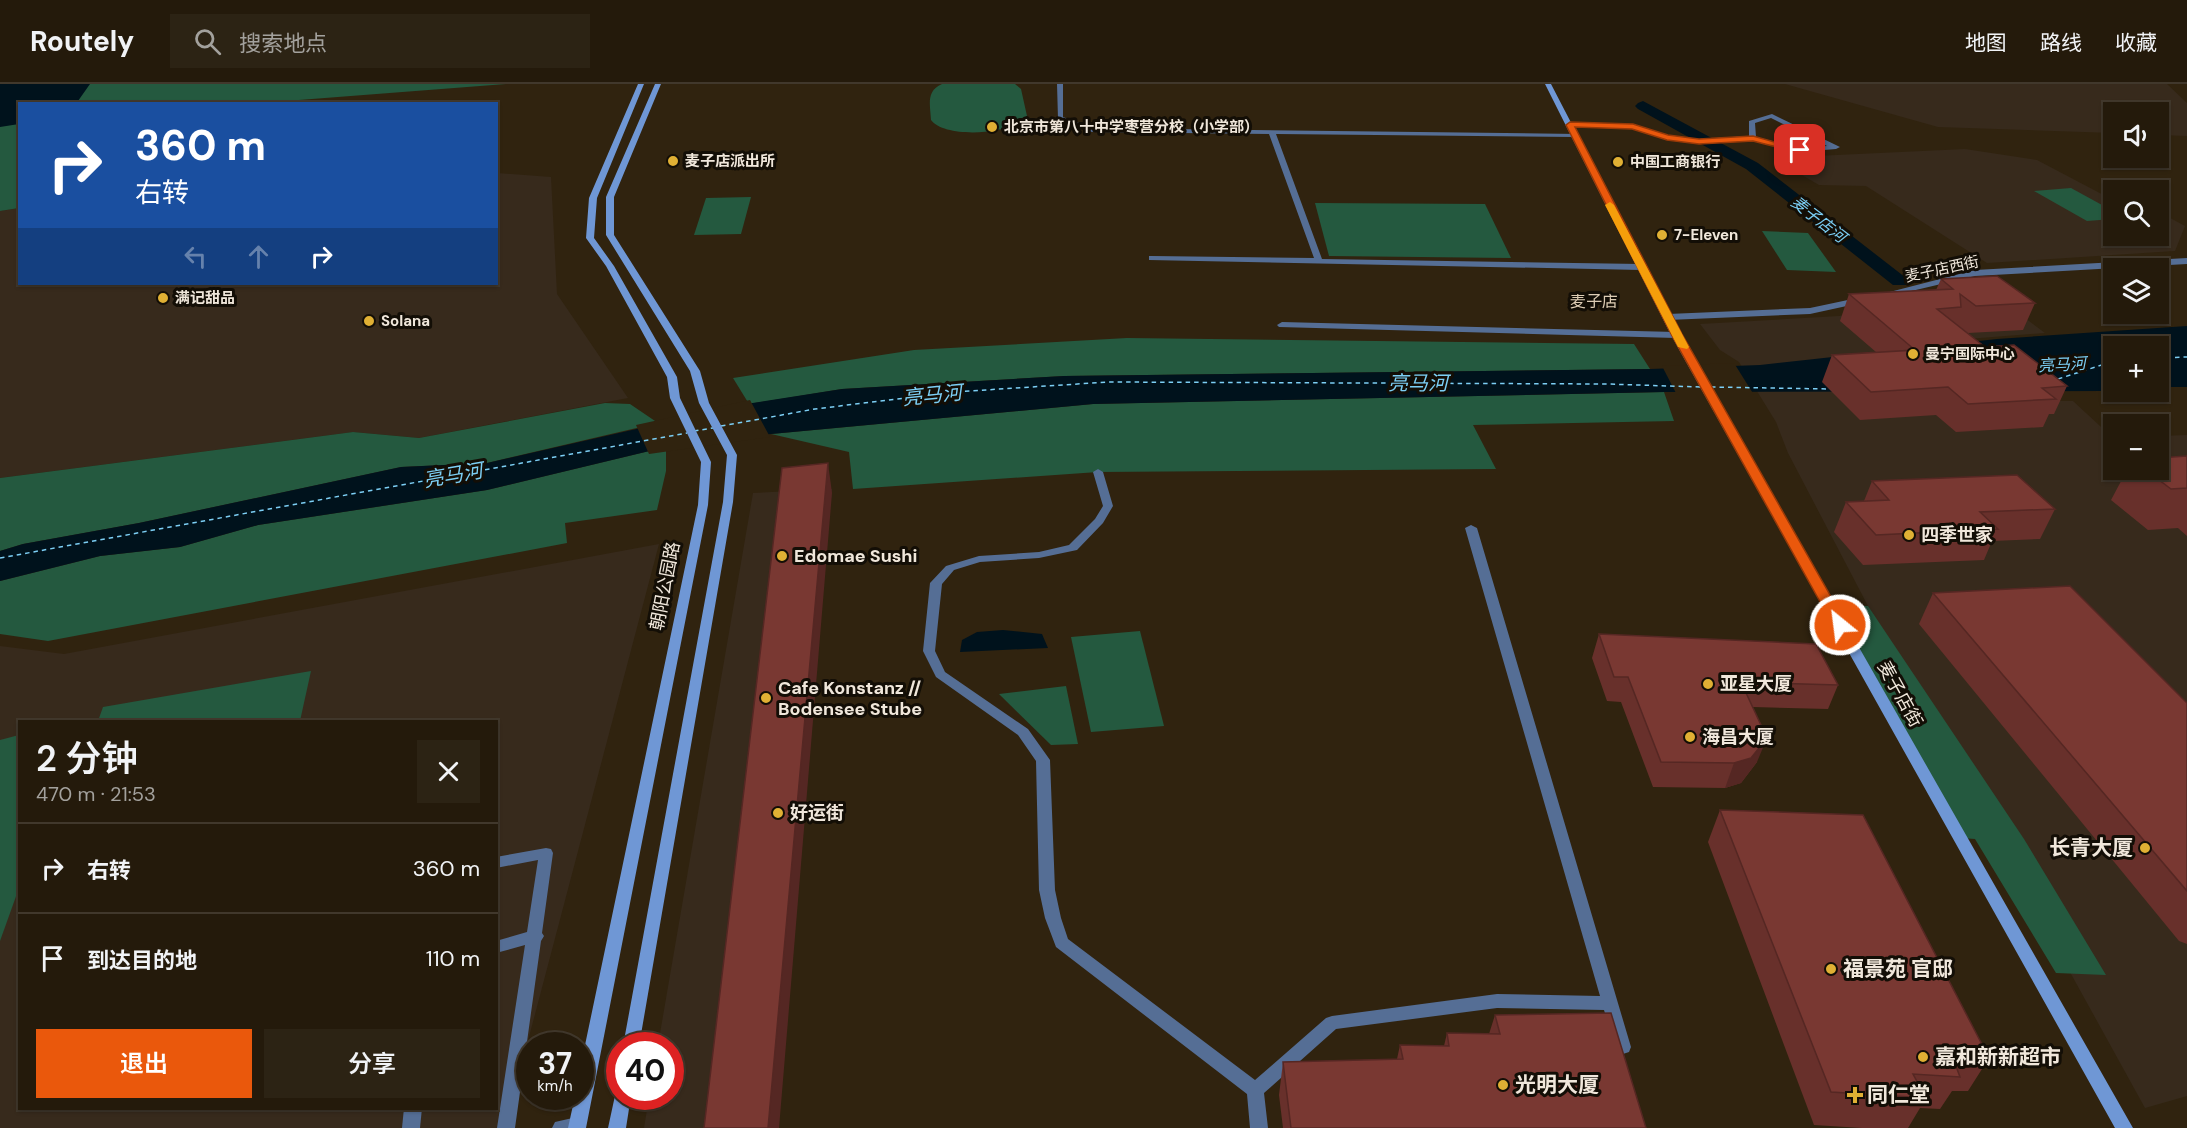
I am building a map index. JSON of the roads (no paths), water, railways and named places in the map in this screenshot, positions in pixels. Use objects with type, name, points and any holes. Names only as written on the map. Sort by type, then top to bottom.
[{"type":"main road","name":"朝阳公园路","points":[[572,1127],[703,505],[706,462],[675,398],[672,377],[610,266],[590,238],[597,187],[641,84]]},
{"type":"main road","points":[[633,1032],[728,502],[732,455],[704,402],[695,371],[610,235],[610,196],[658,84]]},
{"type":"main road","name":"麦子店街","points":[[1548,84],[1676,334],[2124,1128]]},
{"type":"main road","points":[[617,1128],[620,1110]]},
{"type":"street","points":[[1060,84],[1060,118],[1092,130],[1575,135]]},
{"type":"street","points":[[1570,125],[1633,126],[1667,138],[1699,141],[1753,138],[1800,150],[1836,147],[1772,116],[1751,122],[1753,138]]},
{"type":"street","points":[[1272,132],[1319,261]]},
{"type":"street","points":[[1152,258],[1641,267]]},
{"type":"street","name":"麦子店西街","points":[[1668,317],[1810,311],[1975,273],[2187,261]]},
{"type":"street","points":[[1282,325],[1676,334]]},
{"type":"street","points":[[1098,472],[1108,506],[1100,521],[1073,548],[1039,555],[979,559],[950,568],[943,575],[936,583],[929,651],[940,674],[1023,732],[1043,760],[1047,890],[1053,918],[1062,943],[1255,1090],[1259,1128]]},
{"type":"street","points":[[1471,528],[1623,1047]]},
{"type":"street","points":[[498,863],[546,854],[536,936],[506,1128]]},
{"type":"street","points":[[498,946],[536,936]]},
{"type":"street","points":[[1255,1090],[1332,1023],[1497,1001],[1610,1003]]},
{"type":"street","points":[[411,1128],[413,1110]]},
{"type":"water","points":[[0,84],[90,84],[75,102],[18,102],[18,124],[0,127]]},
{"type":"water","name":"亮马河","points":[[2187,326],[2187,387],[2169,387],[2169,336],[2103,336],[2103,391],[1664,392],[1093,404],[771,434],[666,447],[487,490],[258,525],[180,547],[100,556],[0,581],[0,551],[23,544],[139,523],[401,467],[487,463],[746,404],[842,389],[1064,376],[1650,369],[1760,365],[1997,339]]},
{"type":"water","points":[[1003,630],[1042,634],[1048,648],[960,652],[962,640],[977,632]]},
{"type":"waterway","name":"麦子店河","points":[[1643,106],[1752,166],[1900,281]]},
{"type":"place","name":"北京市第八十中学枣营分校（小学部）","points":[[992,127]]},
{"type":"place","name":"麦子店派出所","points":[[673,161]]},
{"type":"place","name":"中国工商银行","points":[[1618,162]]},
{"type":"place","name":"7-Eleven","points":[[1662,235]]},
{"type":"place","name":"满记甜品","points":[[163,298]]},
{"type":"place","name":"Solana","points":[[369,321]]},
{"type":"place","name":"曼宁国际中心","points":[[1913,354]]},
{"type":"place","name":"四季世家","points":[[1909,535]]},
{"type":"place","name":"Edomae Sushi","points":[[782,556]]},
{"type":"place","name":"亚星大厦","points":[[1708,684]]},
{"type":"place","name":"Cafe Konstanz // Bodensee Stube","points":[[766,698]]},
{"type":"place","name":"海昌大厦","points":[[1690,737]]},
{"type":"place","name":"好运街","points":[[778,813]]},
{"type":"place","name":"长青大厦","points":[[2145,848]]},
{"type":"place","name":"福景苑 官邸","points":[[1831,969]]},
{"type":"place","name":"嘉和新新超市","points":[[1923,1057]]},
{"type":"place","name":"光明大厦","points":[[1503,1085]]},
{"type":"place","name":"同仁堂","points":[[1855,1095]]},
{"type":"district","name":"麦子店","points":[[1594,301]]}]
